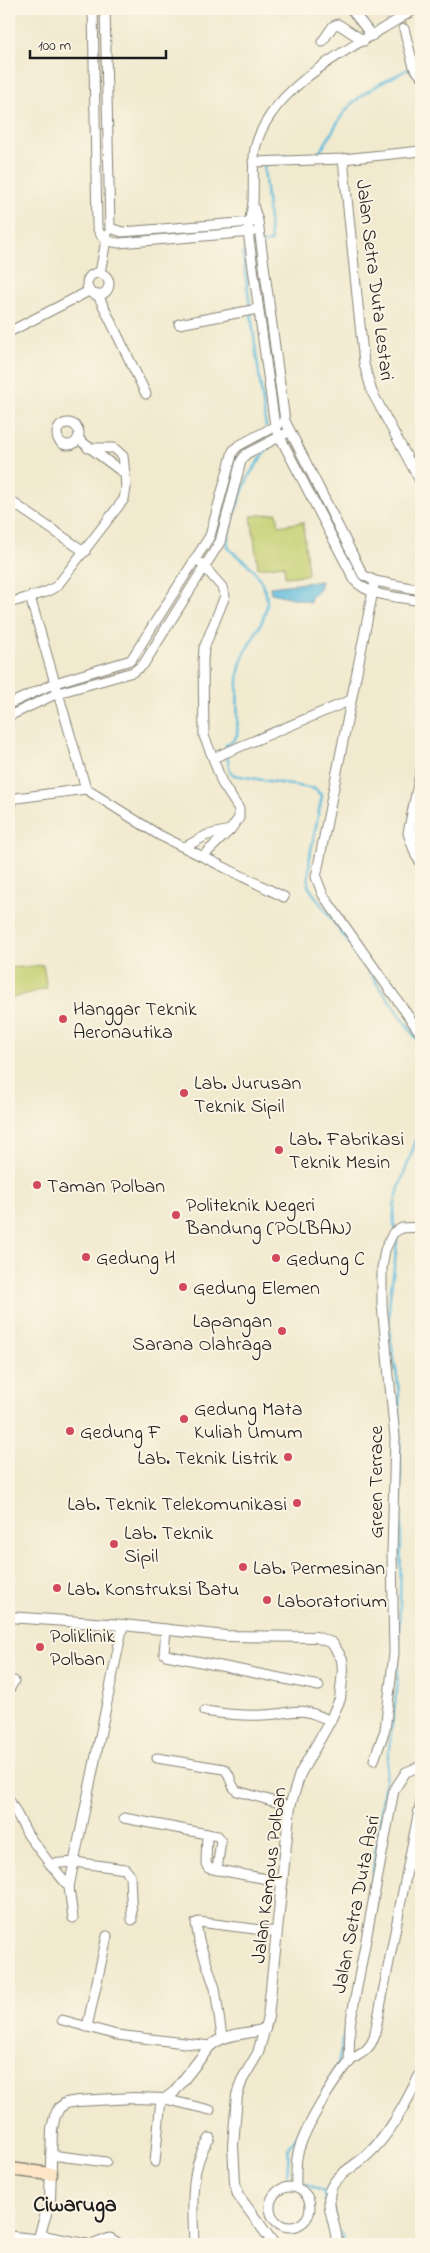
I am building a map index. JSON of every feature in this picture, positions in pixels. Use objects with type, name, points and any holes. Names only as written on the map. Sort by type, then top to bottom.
[{"type":"main road","points":[[9,2169],[52,2174]]},
{"type":"street","points":[[93,9],[97,226],[101,236],[119,243],[259,231]]},
{"type":"street","points":[[100,273],[105,239],[110,228],[105,9]]},
{"type":"street","points":[[351,9],[368,38]]},
{"type":"street","points":[[415,9],[318,68],[297,85],[268,120],[259,137],[254,162],[253,204],[248,222],[248,232],[275,426],[280,437],[355,581],[364,589],[373,592],[421,601]]},
{"type":"street","points":[[322,42],[333,26],[338,24],[368,38]]},
{"type":"street","points":[[404,29],[414,67],[421,76]]},
{"type":"street","points":[[94,35],[106,35]]},
{"type":"street","name":"Jalan Setra Duta Lestari","points":[[254,162],[343,159],[421,151]]},
{"type":"street","points":[[96,155],[108,155]]},
{"type":"street","name":"Jalan Setra Duta Lestari","points":[[343,159],[364,364],[372,392],[421,482]]},
{"type":"street","points":[[253,204],[258,221],[285,421],[289,432],[362,572],[375,581],[421,590]]},
{"type":"street","points":[[110,228],[122,232],[258,221]]},
{"type":"street","points":[[89,291],[87,284],[89,277],[100,273]]},
{"type":"street","points":[[98,295],[106,291],[109,284],[106,277],[100,273]]},
{"type":"street","points":[[89,291],[98,295],[146,394]]},
{"type":"street","points":[[9,332],[89,291]]},
{"type":"street","points":[[179,324],[258,309]]},
{"type":"street","points":[[9,704],[55,683],[131,660],[210,536],[233,451],[238,446],[285,421]]},
{"type":"street","points":[[9,716],[58,693],[133,672],[143,665],[220,542],[241,461],[246,454],[289,432]]},
{"type":"street","points":[[78,439],[125,474]]},
{"type":"street","points":[[10,602],[30,597],[57,586],[124,499],[126,488],[123,456],[114,448],[88,448]]},
{"type":"street","points":[[9,500],[85,552]]},
{"type":"street","points":[[197,558],[222,587],[224,596],[204,648],[202,661],[204,736],[222,783],[239,809],[239,818],[230,830],[203,856]]},
{"type":"street","points":[[375,581],[317,866],[317,885],[421,1034]]},
{"type":"street","points":[[30,597],[86,789]]},
{"type":"street","points":[[213,758],[351,700]]},
{"type":"street","points":[[421,773],[408,833],[421,863]]},
{"type":"street","points":[[9,818],[10,799],[86,789],[159,835],[284,897]]},
{"type":"street","points":[[411,842],[417,834],[421,814]]},
{"type":"street","points":[[185,847],[207,835],[230,830]]},
{"type":"street","name":"Green Terrace","points":[[374,1760],[385,1730],[394,1653],[392,1554],[395,1437],[382,1305],[382,1268],[385,1250],[393,1233],[402,1228],[421,1227]]},
{"type":"street","name":"Jalan Kampus Polban","points":[[9,1617],[123,1625],[226,1636],[316,1637],[332,1643],[342,1659],[343,1670],[340,1698],[330,1721],[300,1774],[290,1806],[272,1997],[258,2052],[242,2080],[237,2095],[233,2166],[238,2195],[274,2244]]},
{"type":"street","points":[[73,1918],[69,1887],[123,1625]]},
{"type":"street","points":[[166,1629],[164,1653],[166,1655],[319,1686]]},
{"type":"street","points":[[9,1690],[14,1680]]},
{"type":"street","points":[[205,1711],[240,1715],[273,1714],[300,1710],[315,1713],[330,1721]]},
{"type":"street","points":[[157,1758],[224,1769],[228,1772],[233,1788],[237,1791],[290,1806]]},
{"type":"street","name":"Jalan Setra Duta Asri","points":[[349,2063],[350,2025],[394,1790],[406,1772],[421,1766]]},
{"type":"street","points":[[9,1799],[28,1836],[69,1887]]},
{"type":"street","points":[[296,2187],[299,2149],[317,2113],[349,2063],[370,2047],[374,2038],[421,1800]]},
{"type":"street","points":[[124,1818],[218,1836],[220,1840],[217,1870]]},
{"type":"street","points":[[207,1834],[206,1865],[208,1868],[283,1882]]},
{"type":"street","points":[[50,1864],[74,1862],[128,1870],[132,1920]]},
{"type":"street","points":[[222,2037],[215,1988],[199,1941],[196,1923],[277,1932]]},
{"type":"street","points":[[88,2027],[107,1936]]},
{"type":"street","points":[[62,2020],[117,2035],[210,2046]]},
{"type":"street","points":[[163,2099],[174,2092],[210,2046],[222,2037],[236,2033],[251,2033],[265,2030]]},
{"type":"street","points":[[337,2244],[329,2199],[333,2184],[366,2156],[383,2138],[399,2114],[421,2073]]},
{"type":"street","points":[[38,2239],[50,2200],[54,2116],[59,2108],[66,2103],[107,2099],[163,2099],[210,2110]]},
{"type":"street","points":[[155,2162],[163,2099]]},
{"type":"street","points":[[194,2244],[192,2209],[198,2167],[210,2138]]},
{"type":"street","points":[[51,2155],[106,2162]]},
{"type":"street","points":[[296,2187],[309,2200],[309,2212],[302,2222],[284,2226],[271,2213],[271,2201],[278,2191],[284,2188],[296,2187]]},
{"type":"street","points":[[9,2236],[87,2244]]},
{"type":"street","points":[[94,2244],[108,2238],[120,2244]]},
{"type":"green space","points":[[277,513],[279,526],[303,522],[308,575],[285,577],[284,565],[258,568],[251,516]]},
{"type":"green space","points":[[43,965],[47,988],[9,999],[9,968]]},
{"type":"water","points":[[321,581],[318,592],[311,597],[310,602],[271,593],[270,587]]},
{"type":"waterway","points":[[309,156],[317,155],[342,115],[353,103],[381,83],[421,63]]},
{"type":"waterway","points":[[269,160],[271,156],[296,156]]},
{"type":"waterway","points":[[252,245],[271,242],[264,167],[266,165]]},
{"type":"waterway","points":[[247,246],[243,254],[266,427]]},
{"type":"waterway","points":[[227,749],[226,745],[234,740],[237,735],[238,683],[242,658],[262,621],[267,604],[263,585],[255,573],[247,563],[230,550],[228,546],[229,531],[247,480],[269,445]]},
{"type":"waterway","points":[[227,754],[230,772],[234,775],[315,789],[322,796],[310,855],[308,886],[421,1045]]},
{"type":"waterway","points":[[395,1229],[394,1208],[396,1197],[415,1143],[421,1113]]},
{"type":"waterway","points":[[370,1895],[397,1688],[397,1693],[400,1619],[401,1470],[398,1386],[390,1337],[389,1317],[397,1234]]},
{"type":"waterway","points":[[323,2093],[338,2063],[346,2026]]},
{"type":"waterway","points":[[294,2180],[287,2179],[289,2148],[310,2115]]},
{"type":"waterway","points":[[299,2181],[324,2192],[325,2201]]},
{"type":"waterway","points":[[340,2232],[346,2244]]},
{"type":"tunnel","points":[[398,9],[404,29]]},
{"type":"place","name":"Hanggar Teknik Aeronautika","points":[[63,1019]]},
{"type":"place","name":"Lab. Jurusan Teknik Sipil","points":[[184,1093]]},
{"type":"place","name":"Lab. Fabrikasi Teknik Mesin","points":[[279,1150]]},
{"type":"place","name":"Taman Polban","points":[[37,1185]]},
{"type":"place","name":"Politeknik Negeri Bandung (POLBAN)","points":[[176,1215]]},
{"type":"place","name":"Gedung H","points":[[86,1257]]},
{"type":"place","name":"Gedung C","points":[[276,1258]]},
{"type":"place","name":"Gedung Elemen","points":[[183,1287]]},
{"type":"place","name":"Lapangan Sarana Olahraga","points":[[282,1331]]},
{"type":"place","name":"Gedung Mata Kuliah Umum","points":[[184,1419]]},
{"type":"place","name":"Gedung F","points":[[70,1431]]},
{"type":"place","name":"Lab. Teknik Listrik","points":[[288,1457]]},
{"type":"place","name":"Lab. Teknik Telekomunikasi","points":[[297,1503]]},
{"type":"place","name":"Lab. Teknik Sipil","points":[[114,1544]]},
{"type":"place","name":"Lab. Permesinan","points":[[243,1567]]},
{"type":"place","name":"Lab. Konstruksi Batu","points":[[57,1588]]},
{"type":"place","name":"Laboratorium","points":[[267,1600]]},
{"type":"place","name":"Poliklinik Polban","points":[[40,1647]]},
{"type":"district","name":"Ciwaruga","points":[[75,2203]]}]
